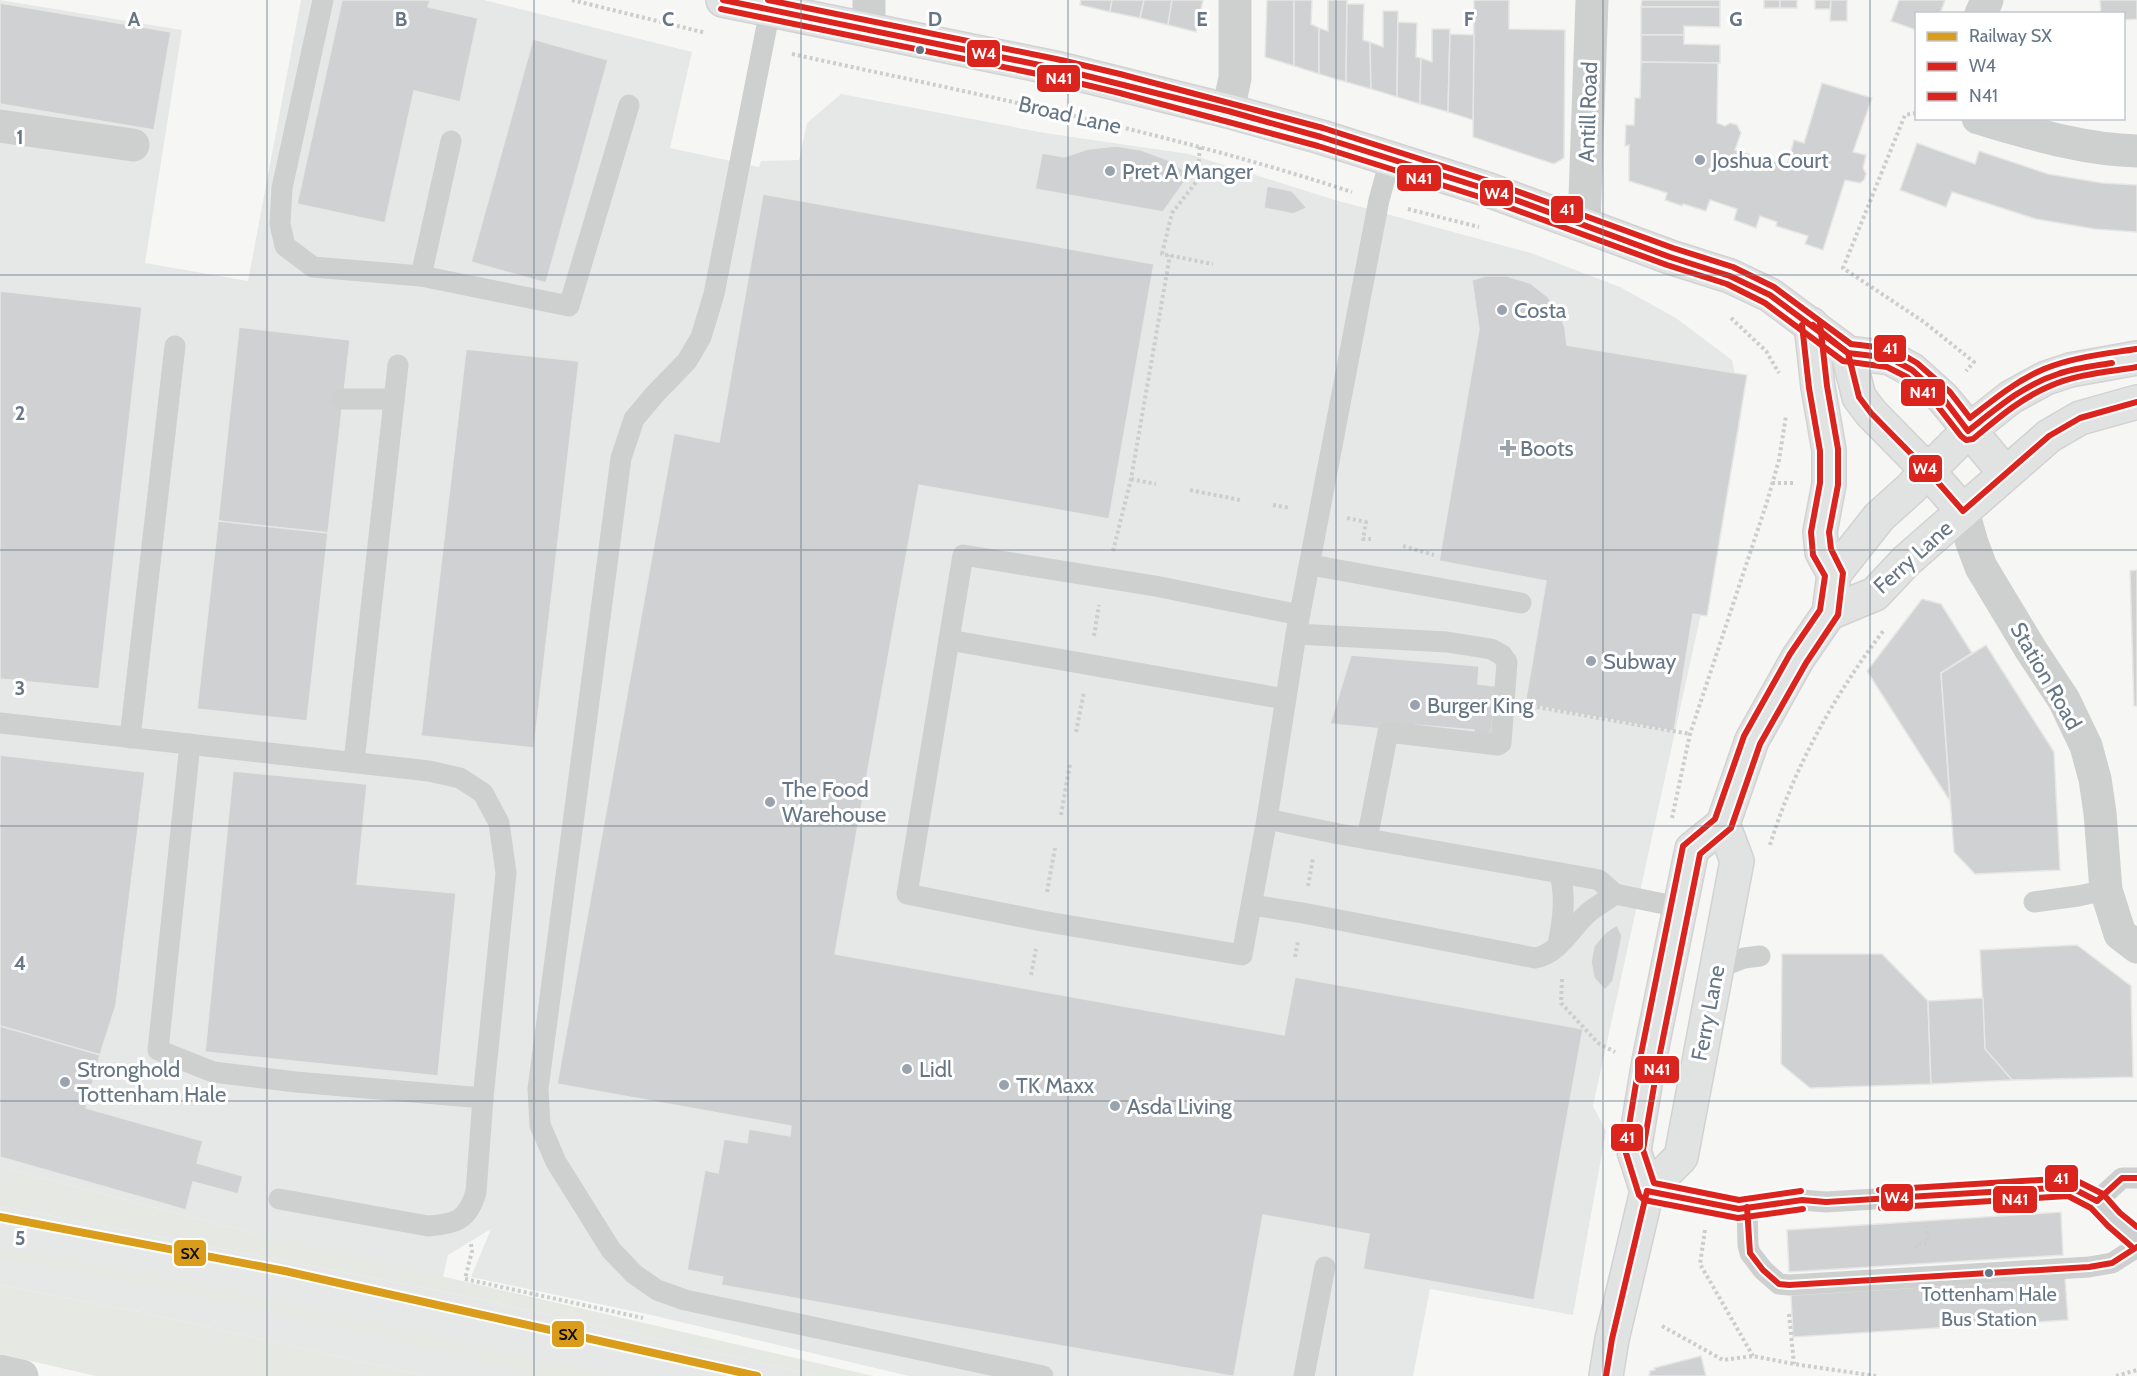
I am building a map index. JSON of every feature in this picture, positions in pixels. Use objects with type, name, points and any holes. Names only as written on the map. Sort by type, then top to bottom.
[{"type":"main road","name":"Broad Lane","points":[[723,0],[770,10],[869,15],[1059,69],[1228,111],[1321,137],[1486,189],[1670,257],[1730,276],[1770,295],[1848,353]]},
{"type":"main road","points":[[1811,324],[1818,387],[1829,450],[1829,484],[1820,532],[1822,552],[1834,574]]},
{"type":"main road","points":[[1963,511],[1859,398],[1848,353],[1890,358],[1912,370],[1943,398],[2005,473]]},
{"type":"main road","name":"Ferry Lane","points":[[1647,1191],[1682,1156],[1737,861],[1723,824],[1752,740],[1798,658],[1828,613],[1834,574],[1879,517],[1968,431],[2011,397],[2046,378],[2070,370],[2137,358]]},
{"type":"main road","name":"Ferry Lane","points":[[1828,613],[1875,594],[1906,561],[2049,436],[2080,418],[2137,402]]},
{"type":"main road","points":[[1606,1376],[1612,1339],[1647,1191],[1634,1151],[1679,907],[1692,849],[1723,824]]},
{"type":"street","points":[[1228,111],[1234,78],[1235,0]]},
{"type":"street","name":"Antill Road","points":[[1584,224],[1592,0]]},
{"type":"street","points":[[1985,120],[2047,138],[2112,151],[2137,151]]},
{"type":"street","points":[[0,126],[133,145]]},
{"type":"street","name":"Station Road","points":[[1963,511],[1981,567],[2064,700],[2086,746],[2095,778],[2100,813],[2106,890],[2120,934],[2137,947]]},
{"type":"street","points":[[0,1371],[22,1376]]},
{"type":"lane","points":[[323,0],[282,188],[280,224],[285,246],[313,267],[421,276],[569,306],[628,105]]},
{"type":"lane","points":[[770,10],[714,294],[701,337],[687,361],[634,419],[621,458],[538,1089],[540,1125],[556,1162],[611,1250],[634,1274],[657,1290],[686,1300],[1043,1376]]},
{"type":"lane","points":[[421,276],[451,141]]},
{"type":"lane","points":[[1367,839],[1388,732],[1498,745],[1501,742],[1507,662],[1502,655],[1491,649],[1447,642],[1298,625],[1155,586],[963,555],[907,894],[1042,921],[1242,955],[1268,819],[1298,625],[1379,200],[1390,160]]},
{"type":"lane","points":[[130,738],[175,346]]},
{"type":"lane","points":[[354,762],[398,365]]},
{"type":"lane","points":[[342,399],[394,399]]},
{"type":"lane","points":[[1311,566],[1521,603]]},
{"type":"lane","points":[[949,640],[1286,699]]},
{"type":"lane","points":[[0,723],[429,771],[460,778],[483,793],[499,824],[506,873],[483,1098],[476,1192],[472,1206],[463,1218],[447,1225],[429,1226],[279,1199]]},
{"type":"lane","points":[[190,744],[158,1050],[213,1072],[296,1082],[483,1098]]},
{"type":"lane","points":[[1268,819],[1599,880],[1615,894],[1679,907]]},
{"type":"lane","points":[[1560,873],[1564,888],[1565,912],[1560,944]]},
{"type":"lane","points":[[2034,902],[2106,890]]},
{"type":"lane","points":[[1252,905],[1535,958],[1546,956],[1588,913],[1615,894]]},
{"type":"lane","points":[[1716,969],[1744,957],[1760,956]]},
{"type":"lane","points":[[2097,1201],[2122,1178],[2137,1178]]},
{"type":"lane","points":[[1647,1191],[1739,1209],[1802,1200],[1826,1202],[2070,1187],[2097,1201],[2114,1220],[2137,1239]]},
{"type":"lane","points":[[1747,1207],[1750,1253],[1763,1270],[1779,1284],[2089,1267],[2112,1263],[2137,1247]]},
{"type":"lane","points":[[1304,1376],[1326,1267]]},
{"type":"path","points":[[572,0],[693,29]]},
{"type":"path","name":"Broad Lane","points":[[790,54],[1109,124],[1200,147],[1346,189]]},
{"type":"path","points":[[1915,113],[1905,115],[1843,268],[1924,322],[1974,362],[1964,374]]},
{"type":"path","points":[[1200,147],[1197,181],[1172,213],[1162,254],[1213,264]]},
{"type":"path","points":[[1418,213],[1487,229]]},
{"type":"path","points":[[1110,557],[1131,479],[1170,255]]},
{"type":"path","points":[[1724,314],[1744,328],[1766,351],[1782,379]]},
{"type":"path","points":[[1671,825],[1690,734],[1779,460],[1787,405]]},
{"type":"path","points":[[1131,479],[1156,484]]},
{"type":"path","points":[[1772,483],[1795,483]]},
{"type":"path","points":[[1190,490],[1240,500]]},
{"type":"path","points":[[1344,517],[1366,522],[1363,539],[1371,539]]},
{"type":"path","points":[[1094,637],[1101,595]]},
{"type":"path","name":"Ferry Lane","points":[[1768,849],[1794,783],[1818,732],[1855,667],[1886,627]]},
{"type":"path","points":[[1076,732],[1084,690]]},
{"type":"path","points":[[1525,705],[1690,734]]},
{"type":"path","points":[[1061,816],[1071,764]]},
{"type":"path","points":[[1046,900],[1055,848]]},
{"type":"path","points":[[1306,897],[1314,855]]},
{"type":"path","points":[[1031,975],[1038,940]]},
{"type":"path","points":[[1560,944],[1561,1003],[1598,1043],[1625,1057]]},
{"type":"path","points":[[1916,1254],[1916,1244],[1927,1243],[1926,1223]]},
{"type":"path","points":[[1703,1241],[1700,1264],[1753,1356]]},
{"type":"path","points":[[1789,1285],[1788,1306],[1794,1364]]},
{"type":"path","points":[[1662,1326],[1723,1360],[1753,1356],[1876,1376]]},
{"type":"path","points":[[2116,1376],[2137,1370]]},
{"type":"shaded area","points":[[0,0],[182,30],[145,263],[248,281],[301,0],[484,0],[692,52],[670,148],[759,167],[761,161],[799,160],[807,123],[841,94],[1045,133],[1189,154],[1335,200],[1531,253],[1620,287],[1676,318],[1732,360],[1742,411],[1729,486],[1593,1106],[1606,1131],[1573,1315],[1430,1289],[1413,1376],[909,1376],[651,1315],[471,1277],[491,1229],[448,1255],[443,1277],[233,1228],[0,1167]]},
{"type":"shaded area","points":[[0,1167],[233,1228],[873,1376],[818,1376],[456,1294],[0,1206]]},
{"type":"shaded area","points":[[0,1206],[456,1294],[818,1376],[426,1376],[140,1312],[0,1285]]},
{"type":"shaded area","points":[[0,1247],[383,1324],[612,1376],[541,1376],[180,1292],[0,1258]]},
{"type":"shaded area","points":[[0,1285],[140,1312],[426,1376],[96,1376],[0,1354]]},
{"type":"building","points":[[342,0],[430,0],[428,7],[478,18],[460,102],[414,91],[385,223],[297,204]]},
{"type":"building","points":[[1081,0],[1112,0],[1110,12],[1080,5]]},
{"type":"building","points":[[1112,0],[1144,0],[1140,18],[1110,12]]},
{"type":"building","points":[[1144,0],[1172,0],[1168,25],[1140,18]]},
{"type":"building","points":[[1172,0],[1203,0],[1196,32],[1168,25]]},
{"type":"building","points":[[1267,0],[1294,0],[1294,66],[1265,57]]},
{"type":"building","points":[[1294,0],[1312,0],[1311,24],[1319,28],[1319,74],[1294,66]]},
{"type":"building","points":[[1328,0],[1347,0],[1346,82],[1319,74],[1319,28],[1328,31]]},
{"type":"building","points":[[1474,0],[1509,0],[1509,29],[1565,30],[1564,158],[1554,164],[1473,137]]},
{"type":"building","points":[[1642,0],[1720,0],[1720,7],[1641,7]]},
{"type":"building","points":[[1764,0],[1780,0],[1780,8],[1764,8]]},
{"type":"building","points":[[1780,0],[1797,0],[1797,8],[1780,8]]},
{"type":"building","points":[[1815,0],[1831,0],[1830,9],[1815,9]]},
{"type":"building","points":[[1831,0],[1847,0],[1847,21],[1830,21]]},
{"type":"building","points":[[1899,0],[1945,0],[1941,12],[1915,12],[1915,30],[1891,21]]},
{"type":"building","points":[[2100,0],[2137,0],[2137,19],[2125,20],[2125,12],[2101,12]]},
{"type":"building","points":[[0,3],[171,32],[154,130],[0,104]]},
{"type":"building","points":[[1347,4],[1364,4],[1363,40],[1370,42],[1371,89],[1346,82]]},
{"type":"building","points":[[1641,7],[1720,7],[1720,27],[1684,26],[1684,35],[1641,35]]},
{"type":"building","points":[[1383,11],[1398,11],[1397,97],[1371,89],[1370,42],[1383,47]]},
{"type":"building","points":[[1398,22],[1417,23],[1416,57],[1421,58],[1420,104],[1397,97]]},
{"type":"building","points":[[1432,29],[1450,29],[1448,112],[1420,104],[1421,58],[1432,62]]},
{"type":"building","points":[[1450,34],[1474,35],[1473,120],[1448,112]]},
{"type":"building","points":[[1641,35],[1684,35],[1684,44],[1720,45],[1720,63],[1641,62]]},
{"type":"building","points":[[533,39],[608,60],[546,283],[471,262]]},
{"type":"building","name":"Joshua Court","points":[[1641,62],[1718,63],[1717,123],[1725,126],[1730,123],[1737,125],[1741,133],[1735,150],[1787,165],[1794,140],[1804,143],[1822,83],[1872,98],[1853,152],[1866,155],[1863,168],[1866,174],[1860,183],[1845,180],[1823,250],[1805,244],[1808,236],[1776,226],[1777,222],[1760,216],[1756,228],[1734,220],[1737,209],[1710,200],[1706,211],[1683,204],[1682,206],[1665,200],[1667,193],[1629,181],[1629,145],[1625,146],[1626,125],[1634,125],[1635,98],[1640,98]]},
{"type":"building","points":[[1917,143],[1975,164],[1979,151],[2048,174],[2102,183],[2137,185],[2137,232],[2095,229],[2036,219],[1952,192],[1946,207],[1900,190]]},
{"type":"building","points":[[1116,146],[1141,150],[1168,160],[1190,174],[1163,212],[1035,189],[1042,153],[1064,157],[1088,149]]},
{"type":"building","points":[[1267,186],[1292,191],[1307,208],[1293,214],[1264,208]]},
{"type":"building","points":[[763,194],[1154,264],[1109,519],[919,485],[835,954],[1284,1035],[1295,977],[1583,1029],[1534,1300],[1363,1269],[1369,1234],[1263,1215],[1234,1376],[1231,1376],[721,1285],[723,1277],[687,1270],[705,1170],[718,1173],[724,1139],[747,1143],[749,1129],[790,1136],[791,1126],[557,1084],[674,433],[719,442]]},
{"type":"building","points":[[1486,276],[1507,276],[1530,283],[1548,297],[1559,312],[1565,328],[1567,345],[1747,375],[1707,616],[1693,614],[1674,731],[1525,704],[1546,581],[1439,561],[1479,329],[1472,280]]},
{"type":"building","points":[[0,291],[142,307],[99,689],[0,679]]},
{"type":"building","points":[[239,327],[350,340],[328,533],[218,521]]},
{"type":"building","points":[[466,349],[579,361],[534,748],[421,736]]},
{"type":"building","points":[[218,521],[328,533],[307,721],[197,709]]},
{"type":"building","points":[[2137,570],[2137,706],[2134,706],[2130,571]]},
{"type":"building","points":[[1922,599],[1941,604],[1972,653],[1941,673],[1950,801],[1867,671]]},
{"type":"building","points":[[1986,645],[2054,752],[2060,870],[1975,874],[1954,852],[1941,673]]},
{"type":"building","name":"Burger King","points":[[1351,655],[1479,666],[1478,684],[1496,686],[1491,738],[1474,737],[1474,730],[1415,725],[1414,732],[1330,724]]},
{"type":"building","points":[[0,755],[145,772],[116,1005],[100,1055],[0,1026]]},
{"type":"building","points":[[233,771],[367,784],[357,884],[456,893],[438,1076],[205,1052]]},
{"type":"building","points":[[1617,925],[1622,936],[1613,981],[1605,990],[1594,978],[1591,962],[1594,946],[1605,933]]},
{"type":"building","points":[[2077,945],[2131,986],[2133,1077],[2012,1080],[1985,1049],[1980,950]]},
{"type":"building","points":[[1782,954],[1882,954],[1928,1001],[1931,1084],[1810,1088],[1781,1064]]},
{"type":"building","points":[[1983,998],[1985,1049],[2012,1080],[1931,1084],[1928,1001]]},
{"type":"building","points":[[0,1026],[100,1055],[86,1108],[203,1141],[197,1163],[243,1176],[238,1194],[193,1182],[186,1210],[0,1157]]},
{"type":"building","points":[[2061,1212],[2063,1255],[1789,1272],[1787,1230]]},
{"type":"building","points":[[2065,1278],[2068,1320],[1793,1337],[1791,1295]]},
{"type":"building","points":[[1701,1356],[1706,1376],[1649,1376],[1650,1371],[1655,1370],[1654,1368]]},
{"type":"rail line","name":"SX","points":[[0,1217],[285,1271],[757,1376]]},
{"type":"transit line","name":"W4","points":[[723,0],[1059,69],[1228,111],[1321,137],[1486,189],[1670,257],[1730,276],[1770,295],[1848,353],[1859,397],[1871,413],[1928,471],[1963,511],[2049,436],[2080,418],[2137,402]]},
{"type":"transit line","name":"41","points":[[768,0],[1120,74],[1323,128],[1489,181],[1673,248],[1733,267],[1774,287],[1851,344],[1893,349],[1917,363],[1950,392],[1970,418],[2014,385],[2044,369],[2078,359],[2136,349]]},
{"type":"transit line","name":"N41","points":[[721,9],[1116,92],[1318,146],[1483,198],[1667,265],[1727,284],[1765,303],[1843,361],[1887,367],[1907,377],[1936,404],[1966,440],[1973,439],[2019,403],[2050,386],[2082,376],[2137,367]]},
{"type":"transit line","name":"N41","points":[[1801,1191],[1739,1200],[1654,1183],[1643,1150],[1700,854],[1731,828],[1760,744],[1806,663],[1838,615],[1843,573],[1831,549],[1829,532],[1838,485],[1838,449],[1827,386],[1820,323]]},
{"type":"transit line","name":"41","points":[[1802,325],[1809,388],[1820,451],[1820,483],[1811,532],[1813,555],[1825,576],[1820,610],[1790,654],[1744,736],[1715,819],[1683,846],[1640,1059],[1625,1150],[1639,1195],[1644,1200],[1738,1218],[1803,1209]]},
{"type":"transit line","name":"W4","points":[[1813,325],[1848,353],[1890,358],[1912,370],[1943,398],[1968,431],[2010,398],[2033,384],[2071,370],[2112,363]]},
{"type":"transit line","name":"41","points":[[1879,1190],[2071,1178],[2103,1194],[2137,1227]]},
{"type":"transit line","name":"W4","points":[[1647,1191],[1739,1209],[1802,1200],[1826,1202],[2070,1187],[2097,1201],[2122,1178],[2137,1178]]},
{"type":"transit line","name":"W4","points":[[1606,1376],[1612,1339],[1647,1191]]},
{"type":"transit line","name":"N41","points":[[1881,1208],[2068,1196],[2091,1208],[2131,1246]]},
{"type":"transit line","name":"W4","points":[[1747,1207],[1750,1253],[1763,1270],[1779,1284],[2089,1267],[2112,1263],[2137,1247]]},
{"type":"place","name":"Joshua Court","points":[[1700,160]]},
{"type":"place","name":"Pret A Manger","points":[[1110,171]]},
{"type":"place","name":"Costa","points":[[1502,310]]},
{"type":"place","name":"Boots","points":[[1508,448]]},
{"type":"place","name":"Subway","points":[[1591,661]]},
{"type":"place","name":"Burger King","points":[[1415,705]]},
{"type":"place","name":"The Food Warehouse","points":[[770,802]]},
{"type":"place","name":"Lidl","points":[[907,1069]]},
{"type":"place","name":"Stronghold Tottenham Hale","points":[[65,1082]]},
{"type":"place","name":"TK Maxx","points":[[1004,1085]]},
{"type":"place","name":"Asda Living","points":[[1115,1106]]},
{"type":"place","name":"Tottenham Hale Bus Station","points":[[1989,1273]]}]
